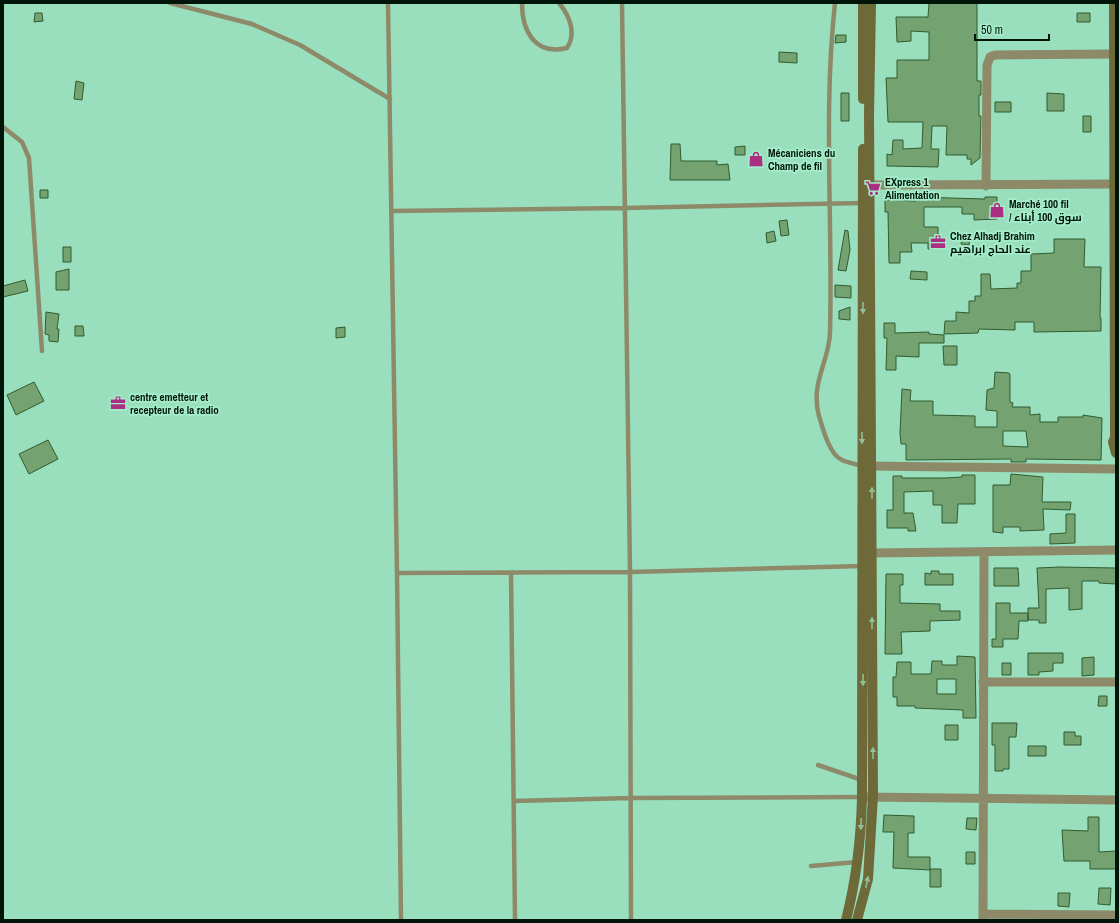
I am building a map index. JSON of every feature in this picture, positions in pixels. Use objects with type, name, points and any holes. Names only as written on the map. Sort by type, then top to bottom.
[{"type":"street","points":[[857,920],[868,879],[873,796],[872,553],[867,466],[863,203],[863,3]]},
{"type":"street","points":[[846,920],[861,843],[862,566],[867,466],[871,3]]},
{"type":"street","points":[[1114,3],[1116,54],[1116,436],[1113,442],[1116,453]]},
{"type":"street","points":[[986,186],[987,65],[990,57],[995,55],[1116,54]]},
{"type":"street","points":[[870,185],[986,186],[1116,184]]},
{"type":"street","points":[[867,466],[1116,469]]},
{"type":"street","points":[[872,553],[1116,550]]},
{"type":"street","points":[[984,552],[983,917],[1116,915]]},
{"type":"street","points":[[983,682],[1116,682]]},
{"type":"street","points":[[862,797],[1116,800]]},
{"type":"lane","points":[[170,3],[252,24],[300,45],[390,99]]},
{"type":"lane","points":[[388,3],[401,920]]},
{"type":"lane","points":[[522,3],[522,14],[526,31],[535,43],[546,48],[558,50],[567,48],[571,42],[572,33],[564,8],[559,3]]},
{"type":"lane","points":[[622,3],[630,572],[631,920]]},
{"type":"lane","points":[[835,3],[829,113],[831,204],[830,335],[818,377],[817,390],[819,414],[832,450],[836,456],[842,460],[867,466]]},
{"type":"lane","points":[[3,127],[22,142],[29,158],[42,351]]},
{"type":"lane","points":[[391,211],[863,203]]},
{"type":"lane","points":[[397,573],[630,572],[862,566]]},
{"type":"lane","points":[[511,573],[515,920]]},
{"type":"lane","points":[[818,765],[862,780]]},
{"type":"lane","points":[[514,801],[630,798],[862,797]]},
{"type":"lane","points":[[811,866],[858,862]]},
{"type":"building","points":[[929,3],[977,3],[977,81],[981,81],[981,95],[979,95],[979,116],[981,116],[980,158],[971,165],[971,159],[967,159],[967,155],[946,155],[947,126],[932,126],[931,149],[939,149],[938,167],[887,166],[887,154],[892,155],[893,140],[903,140],[903,149],[922,148],[923,122],[888,122],[886,78],[897,78],[897,60],[929,60],[929,32],[911,31],[911,41],[897,42],[896,17],[928,17]]},
{"type":"building","points":[[35,13],[42,13],[43,21],[34,22]]},
{"type":"building","points":[[1077,13],[1090,13],[1090,22],[1077,22]]},
{"type":"building","points":[[836,35],[846,35],[846,42],[835,43]]},
{"type":"building","points":[[779,52],[797,53],[797,63],[779,62]]},
{"type":"building","points":[[76,81],[84,83],[82,100],[74,99]]},
{"type":"building","points":[[841,93],[849,93],[849,121],[841,121]]},
{"type":"building","points":[[1047,93],[1064,94],[1064,111],[1047,111]]},
{"type":"building","points":[[995,102],[1011,102],[1011,112],[995,112]]},
{"type":"building","points":[[1083,116],[1091,116],[1091,132],[1083,132]]},
{"type":"building","points":[[671,144],[680,144],[681,161],[717,161],[717,165],[728,164],[730,180],[670,180]]},
{"type":"building","points":[[745,146],[745,155],[735,155],[735,147]]},
{"type":"building","points":[[40,190],[48,190],[48,198],[40,198]]},
{"type":"building","points":[[916,197],[985,199],[985,197],[997,197],[997,219],[974,220],[974,214],[962,214],[962,207],[924,207],[924,227],[938,227],[938,236],[941,236],[942,248],[928,249],[928,243],[911,243],[912,252],[900,252],[900,263],[889,263],[888,212],[885,212],[885,200],[916,201]]},
{"type":"building","points":[[787,220],[789,235],[781,236],[779,221]]},
{"type":"building","points":[[845,230],[848,231],[850,250],[846,271],[838,270]]},
{"type":"building","points":[[774,231],[776,241],[767,243],[766,233]]},
{"type":"building","points":[[962,236],[970,237],[969,245],[961,244]]},
{"type":"building","points":[[1054,239],[1085,239],[1084,267],[1101,267],[1101,331],[1034,332],[1034,322],[1015,322],[1015,330],[979,329],[978,333],[944,334],[945,321],[956,321],[956,312],[969,313],[969,301],[975,301],[975,296],[981,296],[981,274],[990,274],[991,289],[1017,288],[1017,283],[1021,283],[1021,271],[1031,271],[1031,254],[1054,253]]},
{"type":"building","points":[[63,247],[71,247],[71,262],[63,262]]},
{"type":"building","points":[[69,269],[69,290],[56,290],[56,272]]},
{"type":"building","points":[[911,271],[927,272],[927,280],[910,279]]},
{"type":"building","points":[[25,280],[28,291],[3,297],[3,286]]},
{"type":"building","points":[[835,285],[851,286],[851,298],[835,297]]},
{"type":"building","points":[[850,307],[850,320],[839,319],[839,311]]},
{"type":"building","points":[[46,312],[59,314],[57,329],[59,329],[58,342],[49,341],[49,335],[45,334]]},
{"type":"building","points":[[884,323],[895,323],[895,333],[929,332],[929,334],[944,335],[944,343],[919,343],[919,357],[896,356],[896,370],[886,370],[887,338],[884,338]]},
{"type":"building","points":[[75,326],[83,326],[84,336],[75,336]]},
{"type":"building","points":[[345,327],[345,337],[336,338],[336,328]]},
{"type":"building","points":[[943,346],[957,346],[957,365],[944,365]]},
{"type":"building","points":[[995,372],[1009,373],[1010,402],[1013,403],[1012,407],[1030,407],[1030,415],[1040,414],[1040,422],[1058,422],[1058,417],[1083,417],[1083,415],[1102,418],[1101,460],[1026,459],[1026,462],[1011,462],[1011,459],[906,460],[906,444],[901,444],[900,433],[902,389],[911,390],[910,401],[933,401],[933,415],[975,416],[975,427],[997,427],[997,411],[986,410],[987,390],[994,388]],"holes":[[[1003,431],[1026,431],[1028,447],[1003,446]]]},
{"type":"building","points":[[34,382],[44,401],[16,415],[7,395]]},
{"type":"building","points":[[48,440],[58,459],[29,474],[19,454]]},
{"type":"building","points":[[1011,474],[1043,477],[1042,502],[1071,502],[1070,510],[1043,509],[1044,530],[1020,531],[1020,527],[1003,527],[1003,533],[993,532],[993,485],[1010,485]]},
{"type":"building","points":[[962,475],[975,475],[975,504],[958,504],[957,523],[942,523],[942,505],[933,505],[933,491],[904,492],[904,513],[913,513],[916,531],[908,531],[908,528],[887,528],[887,510],[893,510],[893,476],[902,476],[902,478],[945,478],[962,477]]},
{"type":"building","points":[[1066,514],[1075,514],[1075,543],[1050,544],[1050,534],[1066,533]]},
{"type":"building","points":[[994,568],[1018,568],[1019,586],[994,586]]},
{"type":"building","points":[[1037,568],[1116,568],[1116,584],[1099,583],[1099,581],[1082,581],[1082,609],[1069,610],[1069,588],[1046,589],[1046,623],[1039,623],[1039,620],[1028,620],[1028,608],[1039,608]]},
{"type":"building","points":[[931,571],[939,571],[939,574],[953,574],[953,585],[925,585],[925,573],[931,574]]},
{"type":"building","points":[[886,574],[903,574],[903,585],[900,585],[900,603],[940,604],[940,611],[960,611],[960,620],[930,621],[930,631],[901,632],[902,654],[885,654]]},
{"type":"building","points":[[996,603],[1010,603],[1010,613],[1028,613],[1028,621],[1019,621],[1018,639],[1003,639],[1003,647],[992,647],[992,639],[996,639]]},
{"type":"building","points":[[1028,653],[1063,653],[1063,663],[1053,663],[1053,671],[1039,672],[1039,675],[1028,675]]},
{"type":"building","points":[[957,656],[975,657],[976,718],[963,718],[963,710],[897,706],[897,697],[893,697],[893,677],[896,677],[897,662],[911,662],[911,674],[931,674],[932,661],[942,661],[942,665],[957,665]],"holes":[[[937,679],[956,679],[956,694],[937,694]]]},
{"type":"building","points":[[1094,657],[1094,675],[1082,676],[1082,658]]},
{"type":"building","points":[[1002,663],[1011,663],[1011,675],[1002,675]]},
{"type":"building","points":[[1099,696],[1107,696],[1107,706],[1098,706]]},
{"type":"building","points":[[992,723],[1017,723],[1016,737],[1009,737],[1009,769],[1003,769],[1003,771],[995,771],[995,745],[992,745]]},
{"type":"building","points":[[945,725],[958,725],[958,740],[945,740]]},
{"type":"building","points":[[1064,732],[1075,732],[1075,736],[1081,736],[1081,745],[1064,745]]},
{"type":"building","points":[[1028,746],[1046,746],[1046,756],[1028,756]]},
{"type":"building","points":[[884,815],[914,816],[914,833],[908,833],[908,857],[930,857],[930,870],[893,868],[894,832],[883,832]]},
{"type":"building","points":[[1088,817],[1099,817],[1099,852],[1116,851],[1116,869],[1090,869],[1090,861],[1064,861],[1062,830],[1088,831]]},
{"type":"building","points":[[967,818],[977,818],[976,830],[966,829]]},
{"type":"building","points":[[966,852],[975,852],[975,864],[966,864]]},
{"type":"building","points":[[930,869],[941,869],[941,887],[930,887]]},
{"type":"building","points":[[1099,888],[1111,888],[1110,905],[1098,904]]},
{"type":"building","points":[[1058,893],[1070,893],[1069,907],[1058,906]]},
{"type":"place","name":"Mécaniciens du Champ de fil","points":[[756,159]]},
{"type":"place","name":"EXpress 1 Alimentation","points":[[873,188]]},
{"type":"place","name":"Marché 100 fil / سوق 100 أبناء","points":[[997,210]]},
{"type":"place","name":"Chez Alhadj Brahim عند الحاج ابراهيم","points":[[938,242]]},
{"type":"place","name":"centre emetteur et recepteur de la radio","points":[[118,403]]}]
